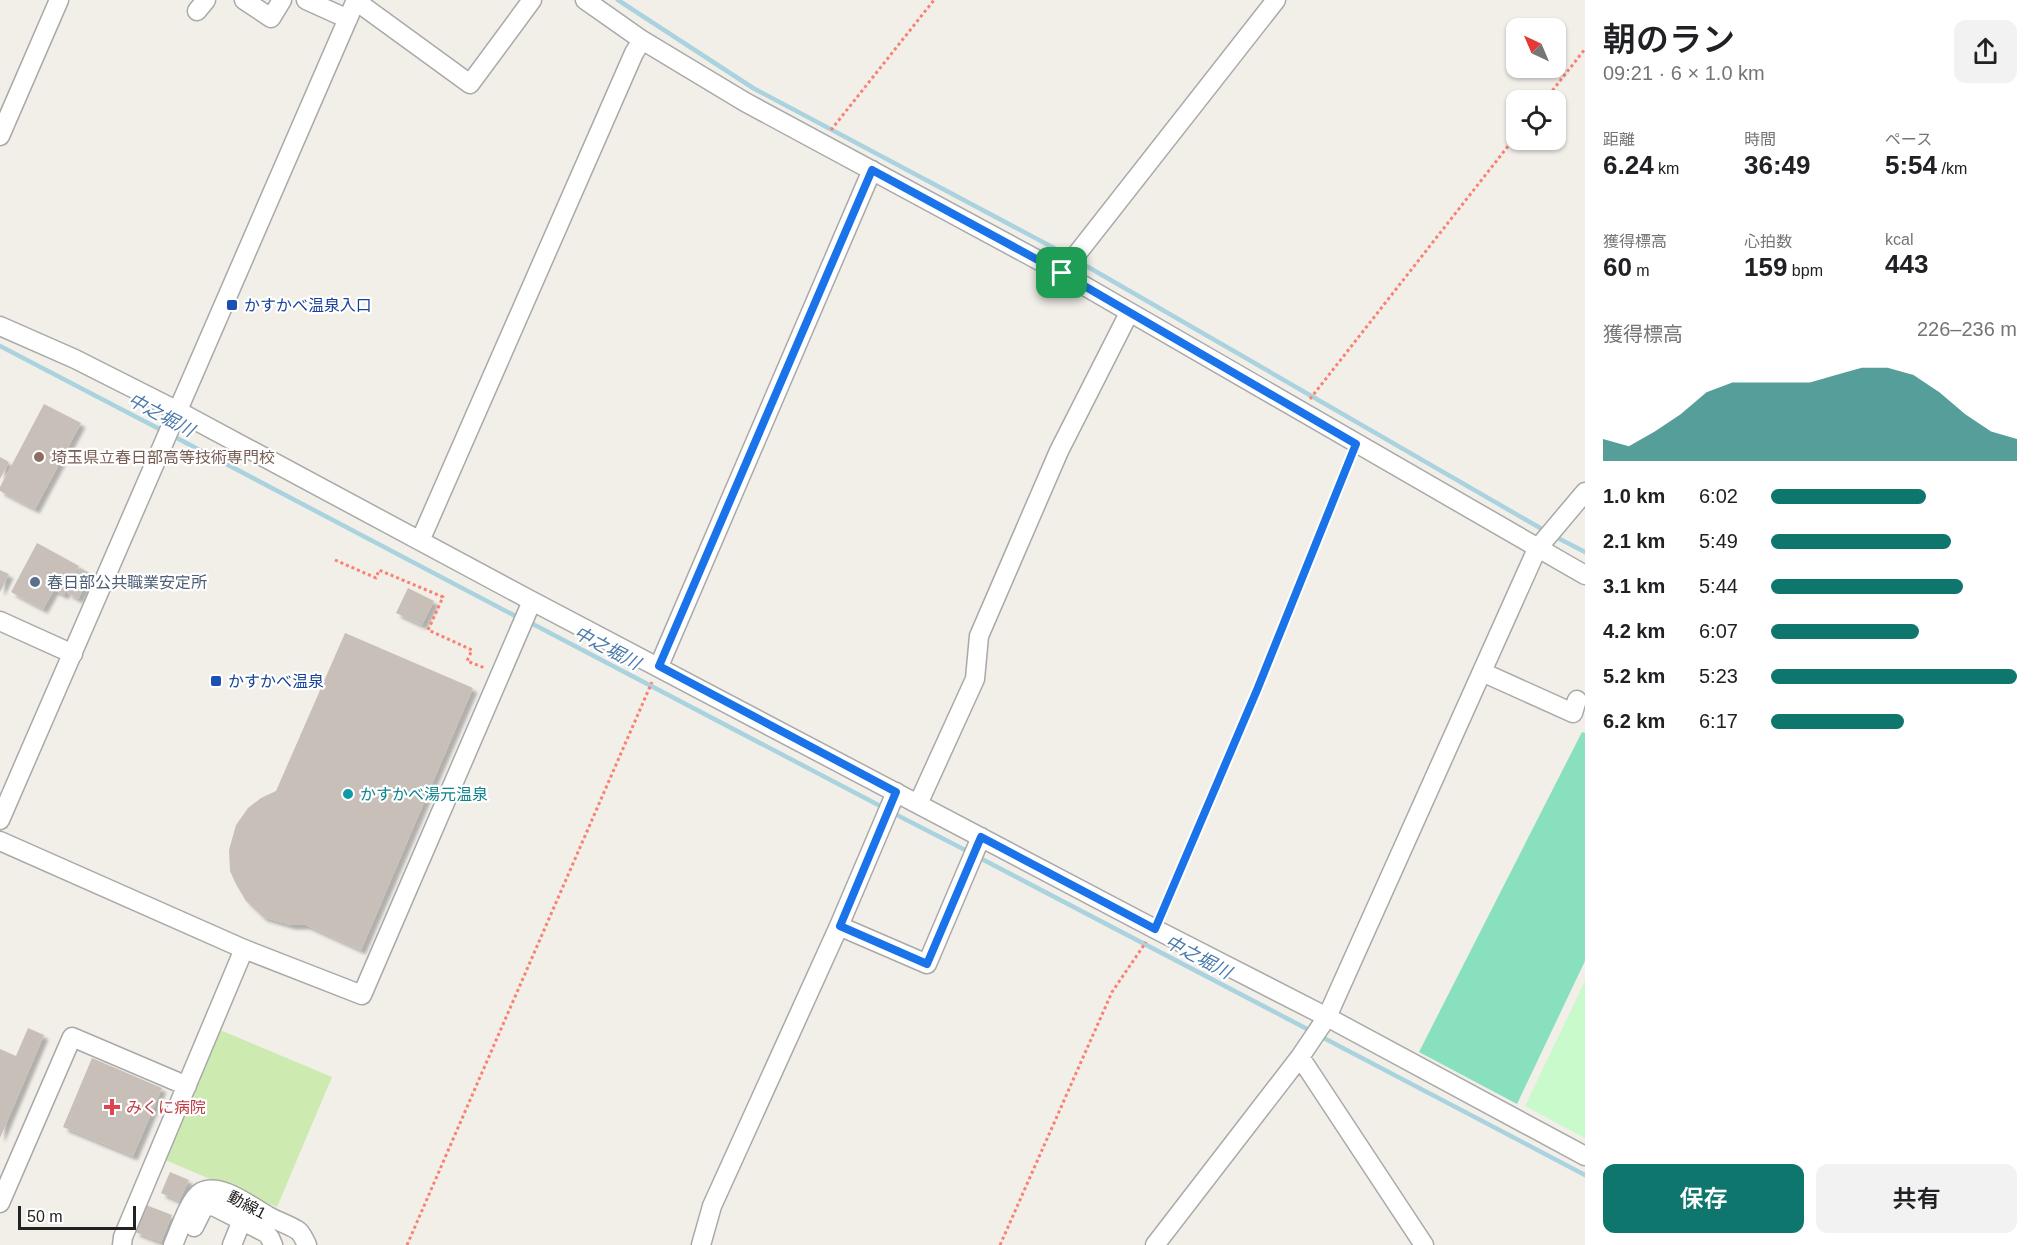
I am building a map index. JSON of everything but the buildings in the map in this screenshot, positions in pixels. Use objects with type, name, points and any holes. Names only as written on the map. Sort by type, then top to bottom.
[{"type":"street","points":[[0,136],[59,0]]},
{"type":"street","points":[[244,0],[271,18],[282,0]]},
{"type":"street","points":[[306,0],[348,19]]},
{"type":"street","points":[[0,820],[356,0],[470,84],[532,0]]},
{"type":"street","points":[[586,0],[642,39],[745,102],[1064,270],[1129,313],[1356,444],[1540,546],[1585,575]]},
{"type":"street","points":[[1064,270],[1276,0]]},
{"type":"street","points":[[420,541],[642,39]]},
{"type":"street","points":[[659,666],[872,170]]},
{"type":"street","points":[[918,804],[975,679],[979,636],[1059,451],[1129,313]]},
{"type":"street","points":[[0,326],[75,359],[178,411],[420,541],[530,605],[659,666],[1324,1021],[1585,1156]]},
{"type":"street","points":[[1155,1245],[1305,1050],[1324,1021],[1540,546],[1585,492]]},
{"type":"street","points":[[0,841],[244,949],[362,995],[530,605]]},
{"type":"street","points":[[0,621],[73,654]]},
{"type":"street","points":[[1482,672],[1573,713],[1577,700]]},
{"type":"street","points":[[701,1245],[712,1206],[840,926],[896,792]]},
{"type":"street","points":[[840,926],[927,964],[981,837]]},
{"type":"street","points":[[122,1245],[123,1237],[244,949]]},
{"type":"street","points":[[0,1203],[72,1037],[187,1086]]},
{"type":"street","points":[[1305,1050],[1424,1245]]},
{"type":"street","name":"動線1","points":[[173,1245],[193,1200],[202,1191],[214,1189],[246,1202],[263,1214],[297,1230],[307,1245]]},
{"type":"street","points":[[180,1245],[198,1202],[212,1196],[246,1209],[268,1224],[284,1231],[290,1238],[291,1245]]},
{"type":"street","points":[[186,1245],[205,1205],[213,1206],[266,1233],[273,1245]]},
{"type":"street","points":[[232,1245],[243,1220]]},
{"type":"path","points":[[838,121],[934,0]]},
{"type":"path","points":[[1553,90],[1585,49]]},
{"type":"path","points":[[1318,388],[1506,149]]},
{"type":"path","points":[[999,1245],[1112,992],[1155,929],[1257,690],[1356,444]]},
{"type":"path","points":[[335,560],[376,578],[380,570],[443,597],[428,630],[472,650],[467,661],[500,675]]},
{"type":"path","points":[[407,1245],[659,666]]},
{"type":"green space","points":[[1582,732],[1585,733],[1585,961],[1517,1104],[1419,1052]]},
{"type":"green space","points":[[1585,981],[1585,1138],[1525,1106]]},
{"type":"green space","points":[[220,1030],[332,1077],[277,1207],[165,1160]]},
{"type":"waterway","points":[[618,0],[753,88],[1069,256]]},
{"type":"waterway","points":[[1076,260],[1547,532]]},
{"type":"waterway","name":"中之堀川","points":[[0,346],[165,432]]},
{"type":"waterway","name":"中之堀川","points":[[173,436],[521,619]]},
{"type":"waterway","points":[[1554,536],[1585,552]]},
{"type":"waterway","name":"中之堀川","points":[[529,622],[886,809]]},
{"type":"waterway","name":"中之堀川","points":[[893,813],[971,853]]},
{"type":"waterway","name":"中之堀川","points":[[978,857],[1311,1031]]},
{"type":"waterway","name":"中之堀川","points":[[1318,1035],[1585,1175]]},
{"type":"place","name":"かすかべ温泉入口","points":[[232,305]]},
{"type":"place","name":"埼玉県立春日部高等技術専門校","points":[[39,457]]},
{"type":"place","name":"春日部公共職業安定所","points":[[35,582]]},
{"type":"place","name":"かすかべ温泉","points":[[216,681]]},
{"type":"place","name":"かすかべ湯元温泉","points":[[348,794]]},
{"type":"place","name":"みくに病院","points":[[112,1107]]},
{"type":"route","points":[[872,170],[1062,273],[1356,444],[1257,690],[1155,929],[981,837],[927,964],[840,926],[896,792],[659,666],[872,170]]}]
